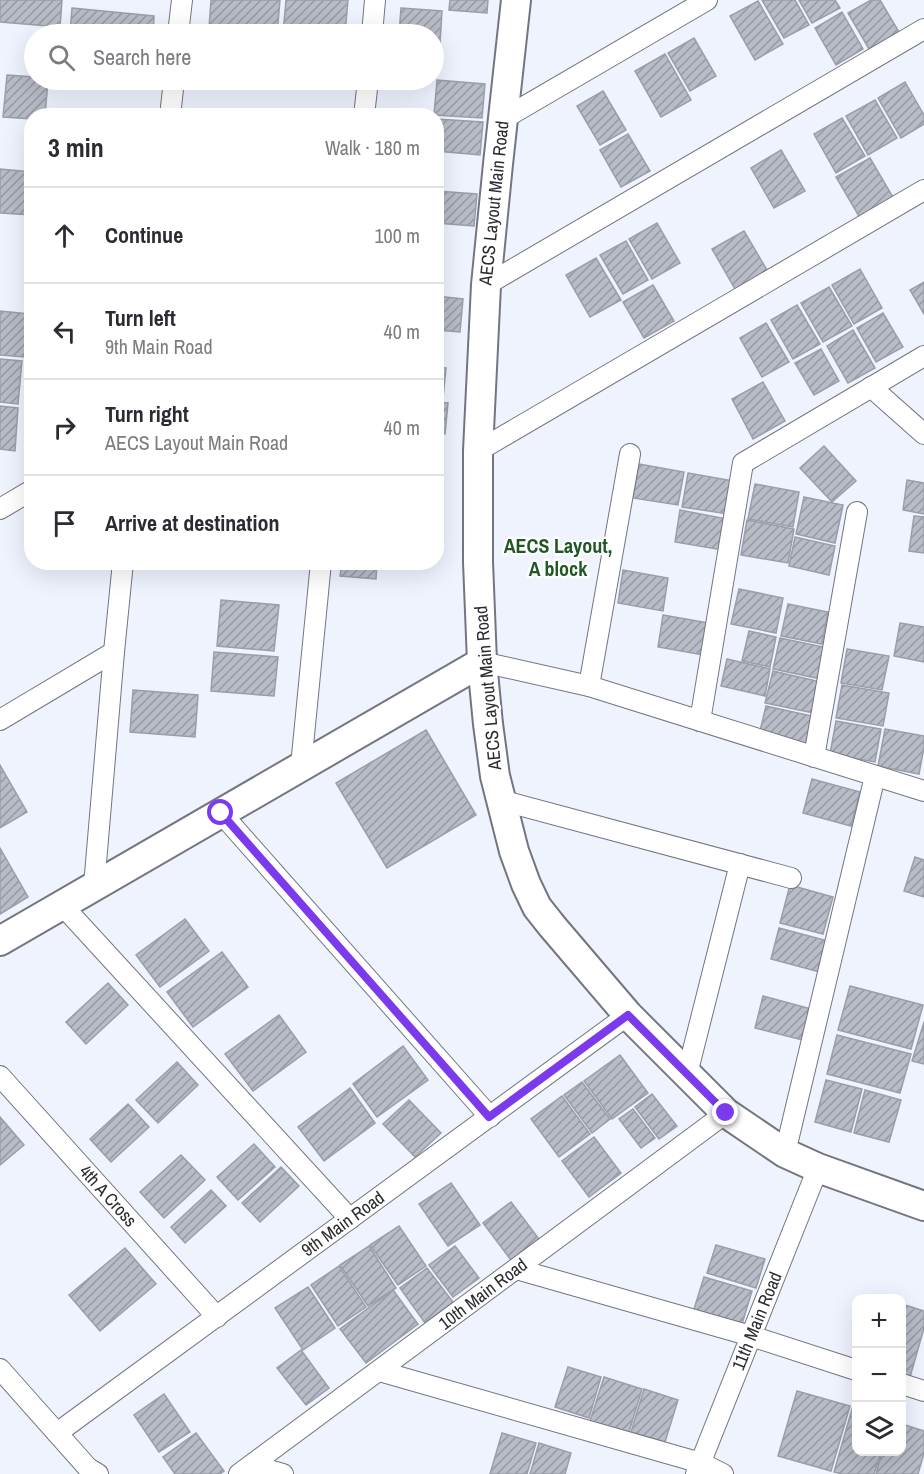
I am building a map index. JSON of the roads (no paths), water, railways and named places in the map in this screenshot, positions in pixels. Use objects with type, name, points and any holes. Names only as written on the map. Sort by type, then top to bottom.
[{"type":"street","points":[[179,24],[182,0]]},
{"type":"street","points":[[373,24],[375,0]]},
{"type":"street","name":"AECS Layout Main Road","points":[[516,0],[486,285],[478,451],[478,562],[482,662],[488,724],[500,800],[514,851],[537,907],[552,926],[628,1015],[726,1113],[785,1154],[924,1206]]},
{"type":"street","points":[[502,119],[707,0]]},
{"type":"street","points":[[486,285],[924,29]]},
{"type":"street","points":[[171,108],[173,90]]},
{"type":"street","points":[[365,108],[367,90]]},
{"type":"street","points":[[478,451],[924,190]]},
{"type":"street","points":[[699,721],[743,463],[924,356]]},
{"type":"street","points":[[871,387],[924,434]]},
{"type":"street","points":[[590,686],[630,454]]},
{"type":"street","points":[[0,509],[24,495]]},
{"type":"street","points":[[814,757],[857,512]]},
{"type":"street","points":[[94,886],[122,570]]},
{"type":"street","points":[[301,766],[320,570]]},
{"type":"street","points":[[0,720],[114,652]]},
{"type":"street","points":[[0,941],[482,662],[590,686],[924,791]]},
{"type":"street","points":[[785,1154],[875,776]]},
{"type":"street","points":[[500,800],[791,878]]},
{"type":"street","points":[[221,813],[489,1117]]},
{"type":"street","points":[[687,1074],[740,864]]},
{"type":"street","points":[[62,905],[350,1219]]},
{"type":"street","name":"9th Main Road","points":[[57,1433],[628,1015]]},
{"type":"street","name":"4th A Cross","points":[[0,1076],[217,1317]]},
{"type":"street","name":"10th Main Road","points":[[246,1470],[726,1113]]},
{"type":"street","name":"11th Main Road","points":[[699,1468],[818,1168]]},
{"type":"street","points":[[516,1269],[751,1336],[852,1369]]},
{"type":"street","points":[[0,1369],[88,1468],[98,1474]]},
{"type":"street","points":[[379,1371],[723,1474]]},
{"type":"street","points":[[906,1385],[924,1391]]},
{"type":"street","points":[[246,1470],[283,1474]]},
{"type":"district","name":"AECS Layout, A block","points":[[558,558]]}]
